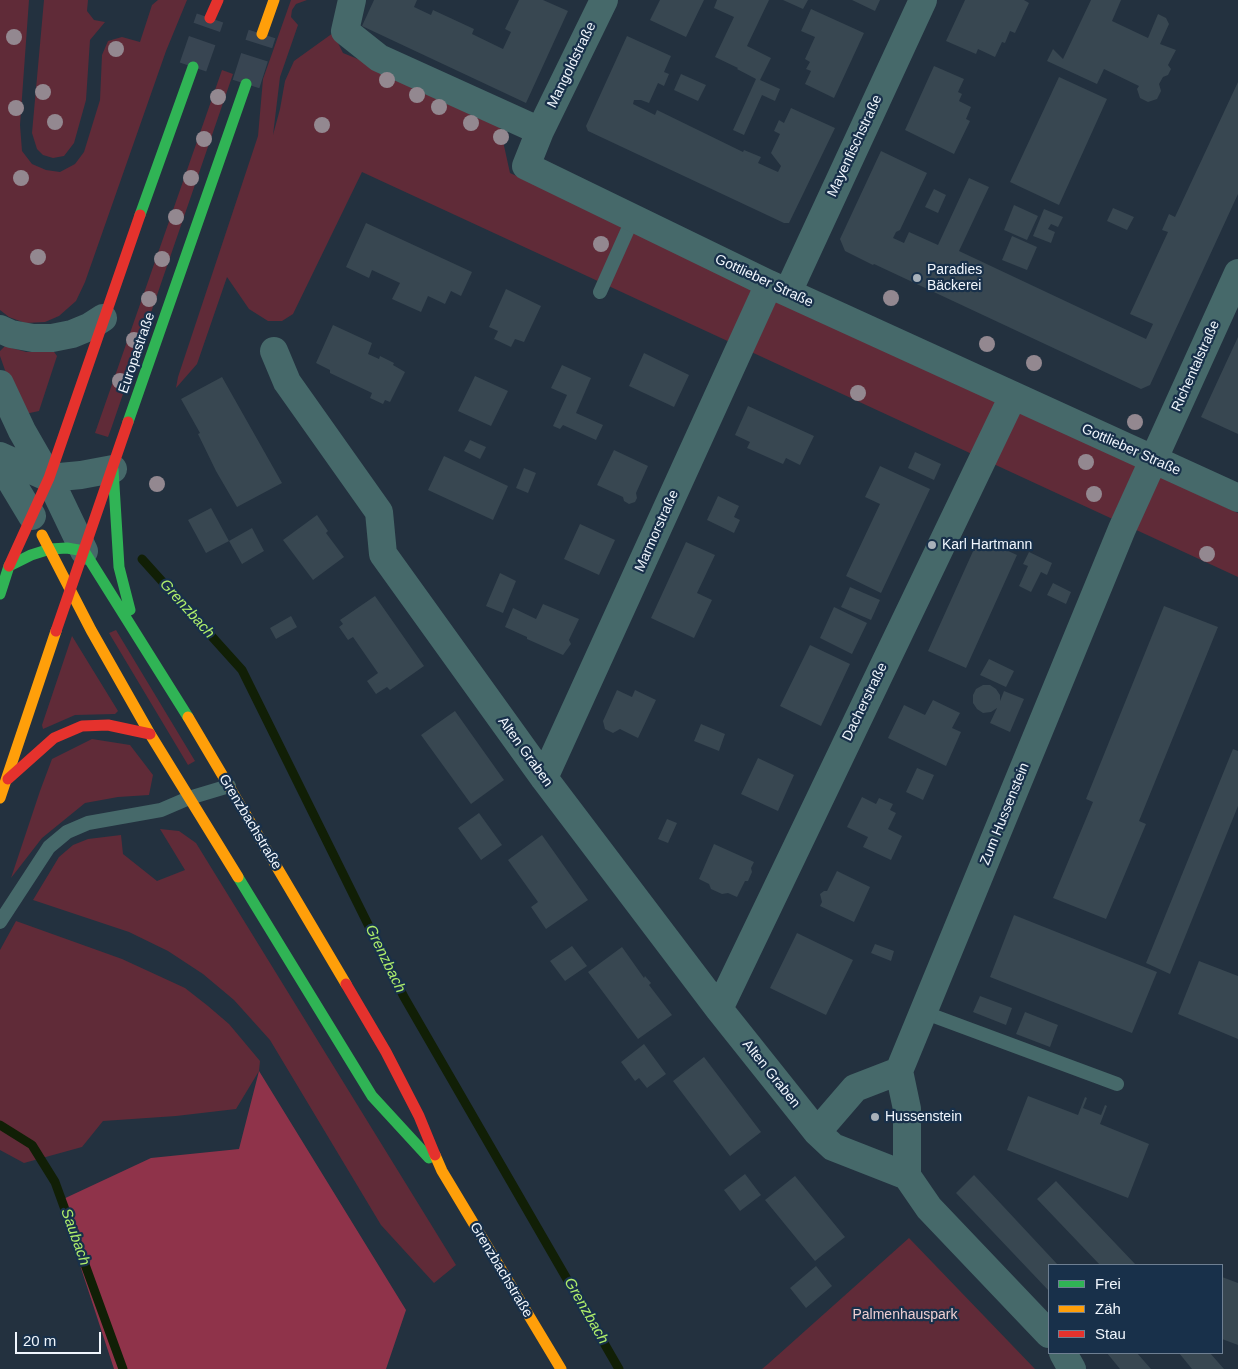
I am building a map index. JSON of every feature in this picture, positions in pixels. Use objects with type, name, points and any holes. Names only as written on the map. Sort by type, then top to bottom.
[{"type":"main road","points":[[210,18],[218,0]]},
{"type":"main road","points":[[262,34],[274,0]]},
{"type":"main road","points":[[0,594],[9,566],[48,478],[70,420],[103,318],[193,67]]},
{"type":"main road","name":"Europastraße","points":[[0,798],[246,84]]},
{"type":"main road","points":[[113,469],[120,567],[130,609],[140,638]]},
{"type":"main road","name":"Grenzbachstraße","points":[[32,516],[91,630],[150,734],[372,1096],[442,1172]]},
{"type":"main road","points":[[9,566],[31,555],[50,549],[67,548],[84,551]]},
{"type":"main road","name":"Grenzbachstraße","points":[[84,551],[140,638],[386,1052],[419,1116],[442,1172],[561,1369]]},
{"type":"main road","points":[[5,782],[54,738],[74,729],[99,724],[150,734]]},
{"type":"street","points":[[352,0],[345,31],[379,58],[540,131]]},
{"type":"street","name":"Mangoldstraße","points":[[540,131],[604,0]]},
{"type":"street","name":"Mayenfischstraße","points":[[778,288],[923,0]]},
{"type":"street","name":"Gottlieber Straße","points":[[540,131],[526,166],[778,288],[1238,498]]},
{"type":"street","name":"Richentalstraße","points":[[1153,460],[1238,273]]},
{"type":"street","name":"Marmorstraße","points":[[544,778],[778,288]]},
{"type":"street","points":[[0,329],[11,334],[33,338],[52,338],[72,334],[89,327],[103,318]]},
{"type":"street","name":"Alten Graben","points":[[274,350],[287,382],[379,512],[383,554],[544,778],[719,1009],[817,1132],[833,1147],[907,1176]]},
{"type":"street","points":[[0,384],[22,431],[48,478]]},
{"type":"street","name":"Dacherstraße","points":[[719,1009],[1013,396]]},
{"type":"street","points":[[0,456],[48,478],[81,475],[113,469]]},
{"type":"street","name":"Zum Hussenstein","points":[[898,1071],[1102,578],[1153,460]]},
{"type":"street","points":[[0,463],[32,516]]},
{"type":"street","name":"Grenzbachstraße","points":[[48,478],[84,551]]},
{"type":"street","points":[[817,1132],[855,1088],[898,1071],[907,1109],[907,1176],[929,1208],[1048,1333]]},
{"type":"street","points":[[1064,1354],[1072,1369]]},
{"type":"lane","points":[[600,292],[633,218]]},
{"type":"lane","points":[[0,922],[49,847],[67,832],[88,823],[161,810],[189,798],[228,786]]},
{"type":"lane","points":[[923,1012],[1117,1084]]},
{"type":"green space","points":[[0,0],[29,0],[20,125],[22,151],[32,164],[46,170],[60,172],[75,164],[84,152],[100,100],[102,55],[108,41],[122,37],[140,42],[152,5],[158,0],[187,0],[166,51],[85,282],[76,301],[59,316],[45,322],[25,323],[9,317],[0,310]]},
{"type":"green space","points":[[44,0],[88,0],[87,11],[94,20],[105,22],[90,40],[86,100],[74,143],[64,156],[53,158],[43,155],[37,149],[32,133]]},
{"type":"green space","points":[[291,0],[307,0],[296,4],[292,10],[291,17],[298,25],[280,77],[273,135],[285,81],[294,61],[333,33],[343,53],[414,82],[499,123],[510,173],[1238,513],[1238,577],[362,172],[293,314],[282,321],[268,321],[249,309],[227,277],[197,364],[176,388],[178,377],[258,136],[263,79]]},
{"type":"green space","points":[[222,70],[233,74],[111,429],[108,437],[95,433]]},
{"type":"green space","points":[[5,346],[26,352],[52,349],[57,356],[39,411],[25,414],[0,356],[0,351]]},
{"type":"green space","points":[[116,630],[195,761],[188,765],[109,633]]},
{"type":"green space","points":[[72,636],[118,711],[115,714],[75,715],[43,729],[42,725]]},
{"type":"green space","points":[[92,739],[130,745],[153,775],[149,795],[118,797],[85,803],[42,838],[11,878],[52,759]]},
{"type":"green space","points":[[160,829],[179,831],[196,843],[456,1265],[434,1283],[381,1225],[270,1040],[234,1000],[203,974],[168,951],[129,932],[33,900],[59,857],[73,845],[88,839],[121,835],[123,854],[157,881],[185,870]]},
{"type":"green space","points":[[16,921],[122,959],[185,988],[208,1006],[229,1024],[260,1061],[259,1071],[236,1109],[176,1116],[103,1121],[82,1147],[24,1163],[0,1150],[0,950]]},
{"type":"green space","name":"Palmenhauspark","points":[[909,1238],[1035,1369],[762,1369],[768,1364]]},
{"type":"shaded area","points":[[259,1071],[406,1310],[386,1369],[114,1369],[59,1201],[151,1158],[239,1149]]},
{"type":"building","points":[[374,0],[417,0],[414,7],[431,15],[433,10],[474,29],[472,34],[503,49],[511,32],[505,29],[519,0],[543,0],[568,11],[526,103],[362,26]]},
{"type":"building","points":[[660,0],[704,0],[686,37],[650,20]]},
{"type":"building","points":[[717,0],[769,0],[747,46],[771,58],[760,80],[780,89],[775,101],[762,95],[744,135],[733,130],[756,79],[715,57],[734,17],[714,8]]},
{"type":"building","points":[[783,0],[808,0],[803,9]]},
{"type":"building","points":[[852,0],[880,0],[875,11]]},
{"type":"building","points":[[965,0],[1024,0],[1029,3],[1015,33],[1010,31],[1005,43],[1002,42],[995,57],[978,49],[976,54],[946,41]]},
{"type":"building","points":[[1091,0],[1121,0],[1112,21],[1148,38],[1158,14],[1166,18],[1169,24],[1160,44],[1176,50],[1168,65],[1171,69],[1168,75],[1163,77],[1159,84],[1161,91],[1157,99],[1148,102],[1140,98],[1137,89],[1139,86],[1104,69],[1097,84],[1047,61],[1053,49],[1063,59]]},
{"type":"building","points":[[811,9],[864,33],[834,98],[805,84],[811,71],[806,69],[810,62],[805,59],[815,37],[801,31]]},
{"type":"building","points":[[627,36],[671,56],[664,72],[669,74],[664,86],[658,83],[649,103],[634,100],[633,104],[655,115],[657,110],[743,152],[744,150],[761,157],[758,163],[778,172],[781,166],[771,153],[780,134],[774,131],[779,120],[784,123],[791,108],[835,128],[789,223],[784,223],[588,131],[586,126]]},
{"type":"building","points":[[934,66],[964,79],[958,92],[962,94],[959,101],[971,107],[966,119],[970,121],[954,154],[905,130]]},
{"type":"building","points":[[681,74],[706,85],[698,101],[674,90]]},
{"type":"building","points":[[1059,77],[1107,99],[1059,205],[1010,182]]},
{"type":"building","points":[[1238,82],[1238,194],[1150,385],[1141,389],[873,265],[845,251],[840,239],[881,151],[927,173],[900,230],[896,232],[893,238],[904,243],[909,232],[938,245],[969,178],[989,187],[959,251],[1146,339],[1153,324],[1130,314],[1168,232],[1162,230],[1169,214],[1175,217]]},
{"type":"building","points":[[934,189],[946,195],[938,213],[925,207]]},
{"type":"building","points":[[1014,205],[1038,216],[1027,240],[1004,230]]},
{"type":"building","points":[[1113,208],[1134,217],[1127,230],[1107,221]]},
{"type":"building","points":[[1044,209],[1063,217],[1058,227],[1051,224],[1048,229],[1055,232],[1051,243],[1033,236]]},
{"type":"building","points":[[366,223],[472,272],[461,296],[451,291],[445,304],[428,296],[421,312],[392,299],[400,283],[372,270],[369,278],[346,267]]},
{"type":"building","points":[[1012,236],[1037,247],[1027,270],[1002,260]]},
{"type":"building","points":[[506,289],[541,306],[524,342],[515,339],[511,347],[494,339],[498,331],[489,327]]},
{"type":"building","points":[[333,325],[372,343],[368,354],[379,359],[380,356],[394,363],[393,365],[405,372],[390,402],[385,400],[383,404],[370,398],[372,393],[330,373],[330,370],[316,363]]},
{"type":"building","points":[[1238,337],[1238,434],[1201,417]]},
{"type":"building","points":[[644,353],[689,375],[674,407],[629,386]]},
{"type":"building","points":[[562,365],[591,378],[576,413],[603,425],[596,440],[563,425],[560,429],[553,426],[567,395],[551,388]]},
{"type":"building","points":[[475,376],[508,391],[491,426],[458,411]]},
{"type":"building","points":[[222,377],[282,483],[237,507],[216,471],[198,434],[200,433],[181,399]]},
{"type":"building","points":[[748,406],[814,436],[800,465],[786,458],[783,464],[747,448],[750,442],[735,435]]},
{"type":"building","points":[[470,440],[486,447],[480,459],[464,451]]},
{"type":"building","points":[[614,450],[648,466],[636,493],[637,498],[635,502],[629,504],[624,501],[623,497],[597,485]]},
{"type":"building","points":[[915,452],[941,464],[934,480],[908,468]]},
{"type":"building","points":[[444,456],[508,486],[493,520],[428,490]]},
{"type":"building","points":[[880,466],[930,489],[881,593],[846,576],[880,504],[865,497]]},
{"type":"building","points":[[524,468],[536,473],[528,493],[516,488]]},
{"type":"building","points":[[718,496],[739,506],[734,517],[740,520],[734,533],[707,520]]},
{"type":"building","points":[[211,508],[229,541],[206,553],[188,520]]},
{"type":"building","points":[[317,515],[328,531],[326,533],[344,557],[313,580],[283,540]]},
{"type":"building","points":[[580,524],[615,540],[599,575],[564,559]]},
{"type":"building","points":[[252,528],[264,551],[242,564],[229,541]]},
{"type":"building","points":[[979,538],[1017,555],[966,668],[928,651]]},
{"type":"building","points":[[686,542],[715,555],[697,593],[712,600],[694,638],[651,618]]},
{"type":"building","points":[[1029,552],[1052,563],[1047,575],[1041,572],[1031,592],[1019,586],[1028,566],[1023,564]]},
{"type":"building","points":[[500,573],[516,581],[503,613],[486,606]]},
{"type":"building","points":[[1053,583],[1071,592],[1066,604],[1047,595]]},
{"type":"building","points":[[850,587],[880,600],[871,620],[841,607]]},
{"type":"building","points":[[375,596],[424,666],[390,690],[387,687],[376,694],[367,681],[378,673],[353,637],[348,640],[339,627],[343,624],[340,620]]},
{"type":"building","points":[[543,604],[579,619],[569,640],[571,644],[563,655],[505,627],[513,608],[536,619]]},
{"type":"building","points":[[1164,606],[1218,627],[1139,821],[1146,824],[1106,919],[1053,898],[1093,802],[1086,799]]},
{"type":"building","points":[[834,607],[867,623],[852,654],[820,638]]},
{"type":"building","points":[[291,616],[297,627],[276,639],[270,628]]},
{"type":"building","points":[[810,645],[850,664],[821,726],[780,706]]},
{"type":"building","points":[[989,659],[1014,671],[1006,687],[980,675]]},
{"type":"building","points":[[983,685],[990,685],[996,689],[1000,695],[1000,701],[1004,691],[1024,699],[1010,732],[990,723],[997,708],[991,712],[983,713],[973,703],[973,695],[976,689]]},
{"type":"building","points":[[617,690],[632,697],[635,690],[656,700],[638,738],[620,729],[613,733],[605,729],[603,721]]},
{"type":"building","points":[[933,700],[960,713],[952,728],[961,732],[946,766],[888,738],[904,705],[925,715]]},
{"type":"building","points":[[455,711],[504,780],[471,804],[421,735]]},
{"type":"building","points":[[701,724],[725,734],[719,751],[694,741]]},
{"type":"building","points":[[1233,749],[1238,751],[1238,806],[1170,974],[1146,963]]},
{"type":"building","points":[[758,758],[794,775],[778,811],[741,794]]},
{"type":"building","points":[[917,768],[934,775],[923,800],[906,792]]},
{"type":"building","points":[[862,797],[876,804],[879,798],[893,804],[890,810],[896,813],[888,829],[902,836],[891,860],[863,847],[868,837],[847,827]]},
{"type":"building","points":[[479,813],[502,845],[481,860],[458,828]]},
{"type":"building","points":[[667,819],[677,823],[668,843],[658,839]]},
{"type":"building","points":[[542,835],[588,900],[546,929],[531,907],[538,902],[508,860]]},
{"type":"building","points":[[714,844],[754,862],[748,881],[745,881],[737,897],[728,893],[722,894],[711,889],[709,884],[699,879]]},
{"type":"building","points":[[837,871],[870,887],[854,922],[820,906],[822,902],[820,894],[827,891]]},
{"type":"building","points":[[1014,915],[1157,972],[1132,1033],[990,977]]},
{"type":"building","points":[[797,933],[853,960],[826,1015],[770,988]]},
{"type":"building","points":[[875,944],[894,951],[891,961],[871,953]]},
{"type":"building","points":[[572,946],[587,966],[565,981],[550,961]]},
{"type":"building","points":[[622,947],[644,978],[645,976],[651,983],[649,985],[672,1015],[638,1039],[588,972]]},
{"type":"building","points":[[1199,961],[1238,976],[1238,1039],[1178,1014]]},
{"type":"building","points":[[980,996],[1012,1008],[1006,1025],[973,1012]]},
{"type":"building","points":[[1025,1012],[1058,1025],[1050,1047],[1016,1034]]},
{"type":"building","points":[[644,1044],[666,1074],[647,1088],[639,1078],[635,1081],[621,1062]]},
{"type":"building","points":[[704,1057],[761,1132],[730,1156],[673,1081]]},
{"type":"building","points":[[1028,1096],[1078,1115],[1085,1097],[1087,1098],[1083,1108],[1101,1115],[1105,1105],[1107,1106],[1100,1124],[1149,1144],[1128,1198],[1007,1150]]},
{"type":"building","points":[[745,1174],[761,1195],[740,1211],[724,1190]]},
{"type":"building","points":[[974,1175],[1057,1264],[1048,1264],[1048,1290],[956,1193]]},
{"type":"building","points":[[795,1176],[845,1237],[815,1261],[765,1200]]},
{"type":"building","points":[[1056,1181],[1135,1264],[1099,1264],[1037,1199]]},
{"type":"building","points":[[816,1266],[832,1286],[806,1308],[790,1288]]},
{"type":"building","points":[[1223,1277],[1238,1283],[1238,1345],[1223,1339]]},
{"type":"building","points":[[1108,1354],[1138,1354],[1151,1369],[1120,1369]]},
{"type":"building","points":[[1180,1354],[1211,1354],[1224,1369],[1192,1369]]},
{"type":"waterway","name":"Grenzbach","points":[[142,559],[242,670],[404,997],[619,1369]]},
{"type":"waterway","name":"Saubach","points":[[0,1125],[32,1145],[55,1182],[123,1369]]},
{"type":"tunnel","points":[[193,67],[210,18]]},
{"type":"tunnel","points":[[246,84],[262,34]]},
{"type":"traffic: fast","points":[[140,215],[193,67]]},
{"type":"traffic: fast","points":[[128,422],[246,84]]},
{"type":"traffic: fast","points":[[113,469],[119,567],[130,610]]},
{"type":"traffic: fast","points":[[9,566],[31,555],[50,549],[67,548],[84,551],[188,717]]},
{"type":"traffic: fast","points":[[0,594],[9,566]]},
{"type":"traffic: fast","points":[[238,877],[372,1096],[429,1158]]},
{"type":"traffic: slow","points":[[262,34],[274,0]]},
{"type":"traffic: slow","points":[[42,535],[91,630],[150,734],[238,877]]},
{"type":"traffic: slow","points":[[0,798],[56,631]]},
{"type":"traffic: slow","points":[[188,717],[346,984]]},
{"type":"traffic: slow","points":[[435,1155],[442,1171],[561,1369]]},
{"type":"traffic: jam","points":[[210,18],[218,0]]},
{"type":"traffic: jam","points":[[9,566],[49,478],[140,215]]},
{"type":"traffic: jam","points":[[56,631],[128,422]]},
{"type":"traffic: jam","points":[[8,779],[54,738],[82,726],[108,725],[150,734]]},
{"type":"traffic: jam","points":[[346,984],[386,1052],[419,1116],[435,1155]]},
{"type":"place","name":"Paradies Bäckerei","points":[[917,278]]},
{"type":"place","name":"Karl Hartmann","points":[[932,545]]},
{"type":"place","name":"Hussenstein","points":[[875,1117]]}]
